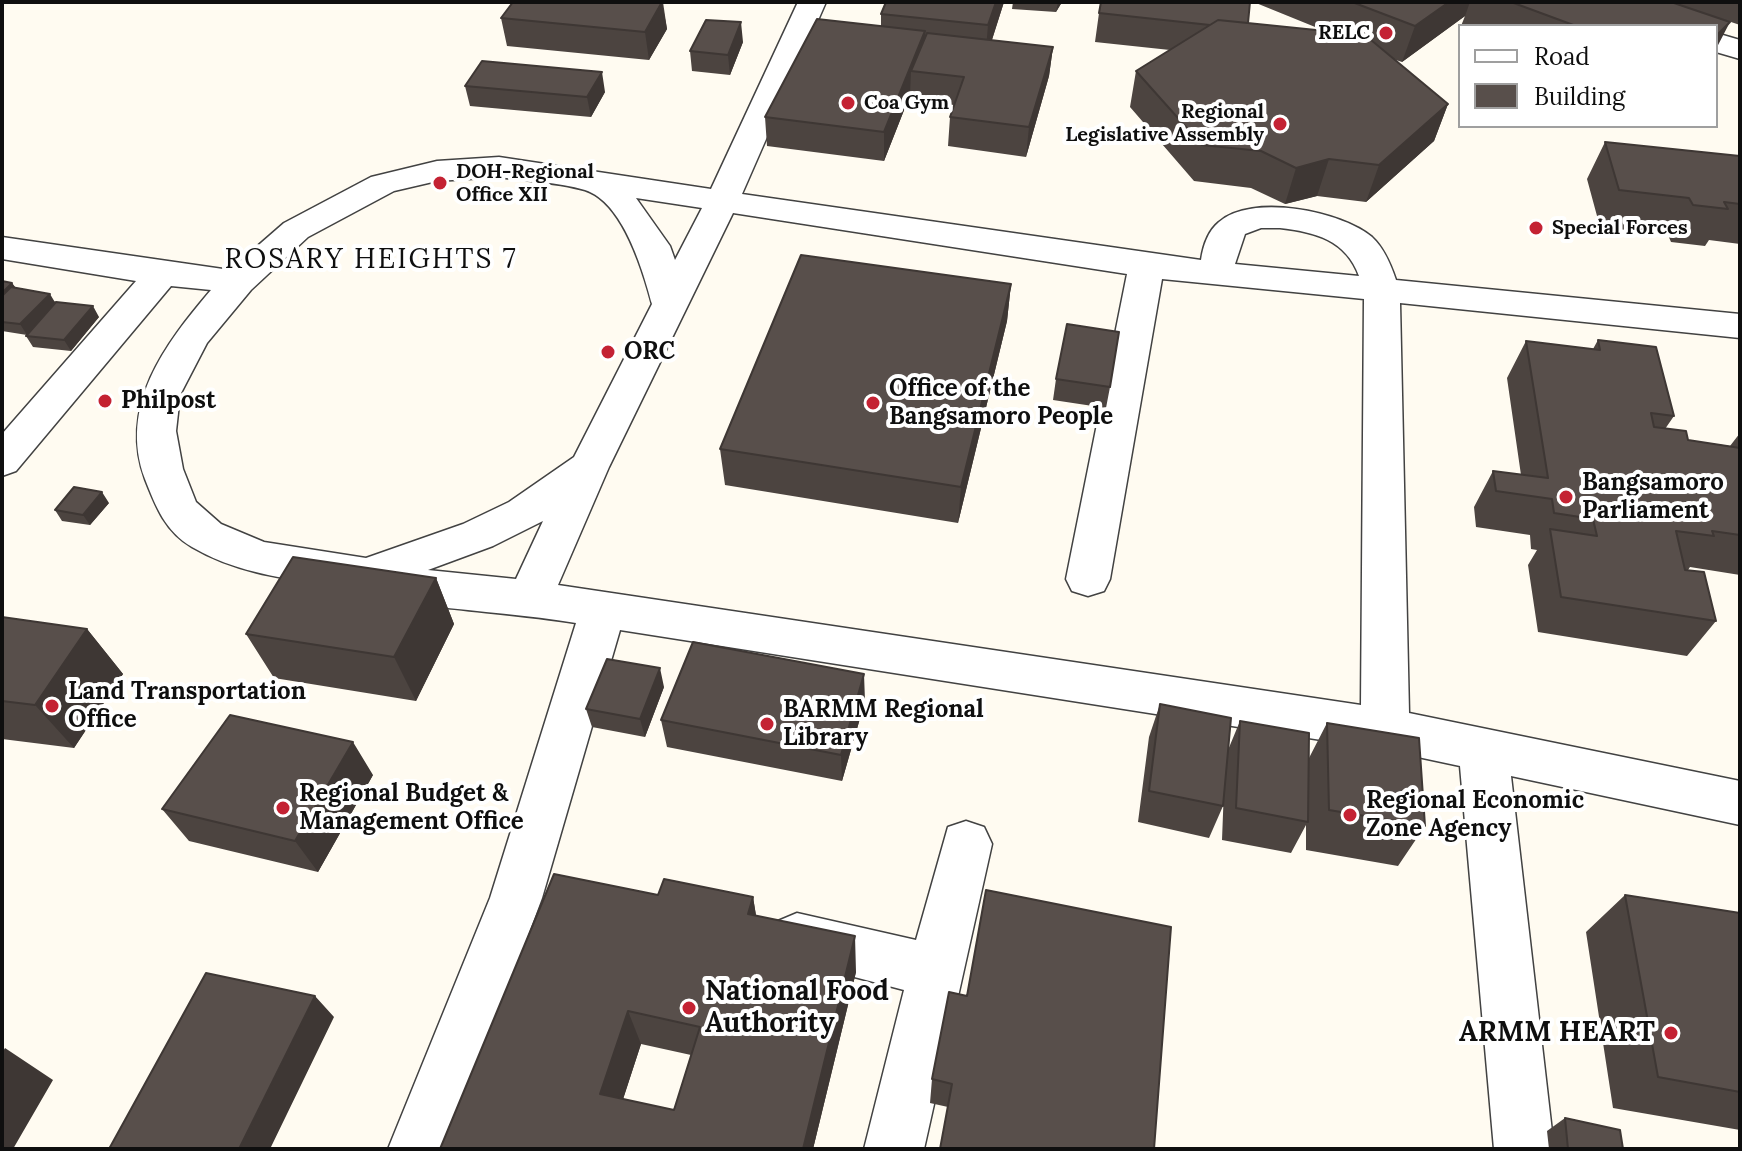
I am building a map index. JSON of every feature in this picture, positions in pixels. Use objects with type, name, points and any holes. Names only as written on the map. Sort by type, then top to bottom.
[{"type":"street","points":[[530,598],[589,467],[721,203],[812,2]]},
{"type":"street","points":[[1718,43],[1740,50]]},
{"type":"street","points":[[1740,326],[1146,266],[499,167],[437,171],[383,184],[346,201],[296,230],[238,282],[191,338],[161,395],[158,444],[162,469],[178,511],[206,535],[258,558],[430,588],[530,598],[1385,729],[1740,803]]},
{"type":"street","points":[[598,182],[623,204],[653,246],[671,305]]},
{"type":"street","points":[[1216,273],[1222,243],[1232,228],[1252,219],[1320,223],[1344,232],[1363,248],[1382,291],[1385,729]]},
{"type":"street","points":[[2,248],[151,286],[213,310]]},
{"type":"street","points":[[1088,579],[1146,266]]},
{"type":"street","points":[[2,277],[151,286],[238,282]]},
{"type":"street","points":[[2,461],[151,286]]},
{"type":"street","points":[[367,575],[478,535],[524,513],[589,467]]},
{"type":"street","points":[[418,1149],[545,880],[603,609]]},
{"type":"street","points":[[1483,749],[1524,1149]]},
{"type":"street","points":[[894,1149],[966,844]]},
{"type":"street","points":[[752,928],[935,971]]},
{"type":"building","points":[[513,2],[662,2],[645,32],[501,18]]},
{"type":"building","points":[[886,2],[996,2],[988,25],[881,14]]},
{"type":"building","points":[[1101,2],[1250,2],[1248,23],[1218,20],[1210,25],[1099,13]]},
{"type":"building","points":[[1352,2],[1449,2],[1415,26]]},
{"type":"building","points":[[1511,2],[1671,2],[1730,22],[1718,34],[1718,24],[1571,24]]},
{"type":"building","name":"Coa Gym","points":[[817,19],[925,31],[884,132],[765,117]]},
{"type":"building","points":[[706,20],[741,22],[728,55],[690,51]]},
{"type":"building","name":"Regional Legislative Assembly","points":[[1218,20],[1365,35],[1448,104],[1379,165],[1329,159],[1296,168],[1261,151],[1202,145],[1136,71]]},
{"type":"building","points":[[927,33],[1053,47],[1029,127],[950,117],[964,77],[911,71]]},
{"type":"building","points":[[482,61],[602,72],[587,97],[465,86]]},
{"type":"building","points":[[1605,142],[1740,156],[1740,204],[1724,202],[1728,209],[1693,205],[1689,198],[1619,190]]},
{"type":"building","name":"Office of the Bangsamoro People","points":[[801,255],[1011,284],[961,487],[720,449]]},
{"type":"building","points":[[2,281],[12,283],[2,293]]},
{"type":"building","points":[[11,287],[50,294],[20,324],[2,322],[2,296]]},
{"type":"building","points":[[56,302],[93,306],[64,340],[26,336]]},
{"type":"building","points":[[1067,324],[1119,332],[1110,387],[1056,379]]},
{"type":"building","points":[[1598,340],[1656,347],[1674,416],[1651,413],[1654,427],[1686,431],[1688,440],[1740,448],[1740,535],[1712,531],[1714,536],[1676,531],[1685,570],[1704,572],[1716,621],[1561,597],[1550,529],[1597,536],[1593,519],[1554,513],[1552,499],[1496,491],[1493,471],[1548,478],[1526,341],[1600,350]]},
{"type":"building","points":[[74,487],[102,492],[83,515],[55,510]]},
{"type":"building","points":[[293,557],[436,578],[394,657],[246,634]]},
{"type":"building","points":[[2,617],[87,629],[35,705],[2,701]]},
{"type":"building","name":"BARMM Regional Library","points":[[693,642],[864,674],[841,755],[661,720]]},
{"type":"building","points":[[607,659],[660,668],[640,719],[586,709]]},
{"type":"building","points":[[1160,704],[1231,718],[1223,806],[1149,791]]},
{"type":"building","points":[[230,715],[353,742],[295,841],[162,809]]},
{"type":"building","points":[[1240,721],[1309,733],[1308,822],[1236,808]]},
{"type":"building","points":[[1327,723],[1419,738],[1425,826],[1329,810]]},
{"type":"building","name":"National Food Authority","points":[[554,874],[658,895],[664,879],[753,897],[748,914],[855,936],[803,1149],[440,1149]],"holes":[[[628,1011],[700,1027],[674,1110],[600,1094]]]},
{"type":"building","points":[[986,890],[1171,927],[1154,1149],[940,1149],[952,1084],[932,1079],[949,992],[967,996]]},
{"type":"building","points":[[1625,895],[1740,913],[1740,1092],[1658,1077]]},
{"type":"building","points":[[206,973],[315,996],[239,1149],[109,1149]]},
{"type":"building","points":[[1565,1118],[1620,1130],[1623,1149],[1568,1149]]},
{"type":"place","name":"RELC","points":[[1386,33]]},
{"type":"place","name":"Coa Gym","points":[[848,103]]},
{"type":"place","name":"Regional Legislative Assembly","points":[[1280,124]]},
{"type":"place","name":"DOH-Regional Office XII","points":[[440,183]]},
{"type":"place","name":"Special Forces","points":[[1536,228]]},
{"type":"place","name":"ORC","points":[[608,352]]},
{"type":"place","name":"Philpost","points":[[105,401]]},
{"type":"place","name":"Office of the Bangsamoro People","points":[[873,403]]},
{"type":"place","name":"Bangsamoro Parliament","points":[[1566,497]]},
{"type":"place","name":"Land Transportation Office","points":[[52,706]]},
{"type":"place","name":"BARMM Regional Library","points":[[767,724]]},
{"type":"place","name":"Regional Budget & Management Office","points":[[283,808]]},
{"type":"place","name":"Regional Economic Zone Agency","points":[[1350,815]]},
{"type":"place","name":"National Food Authority","points":[[689,1008]]},
{"type":"place","name":"ARMM HEART","points":[[1671,1033]]},
{"type":"district","name":"ROSARY HEIGHTS 7","points":[[371,260]]}]
